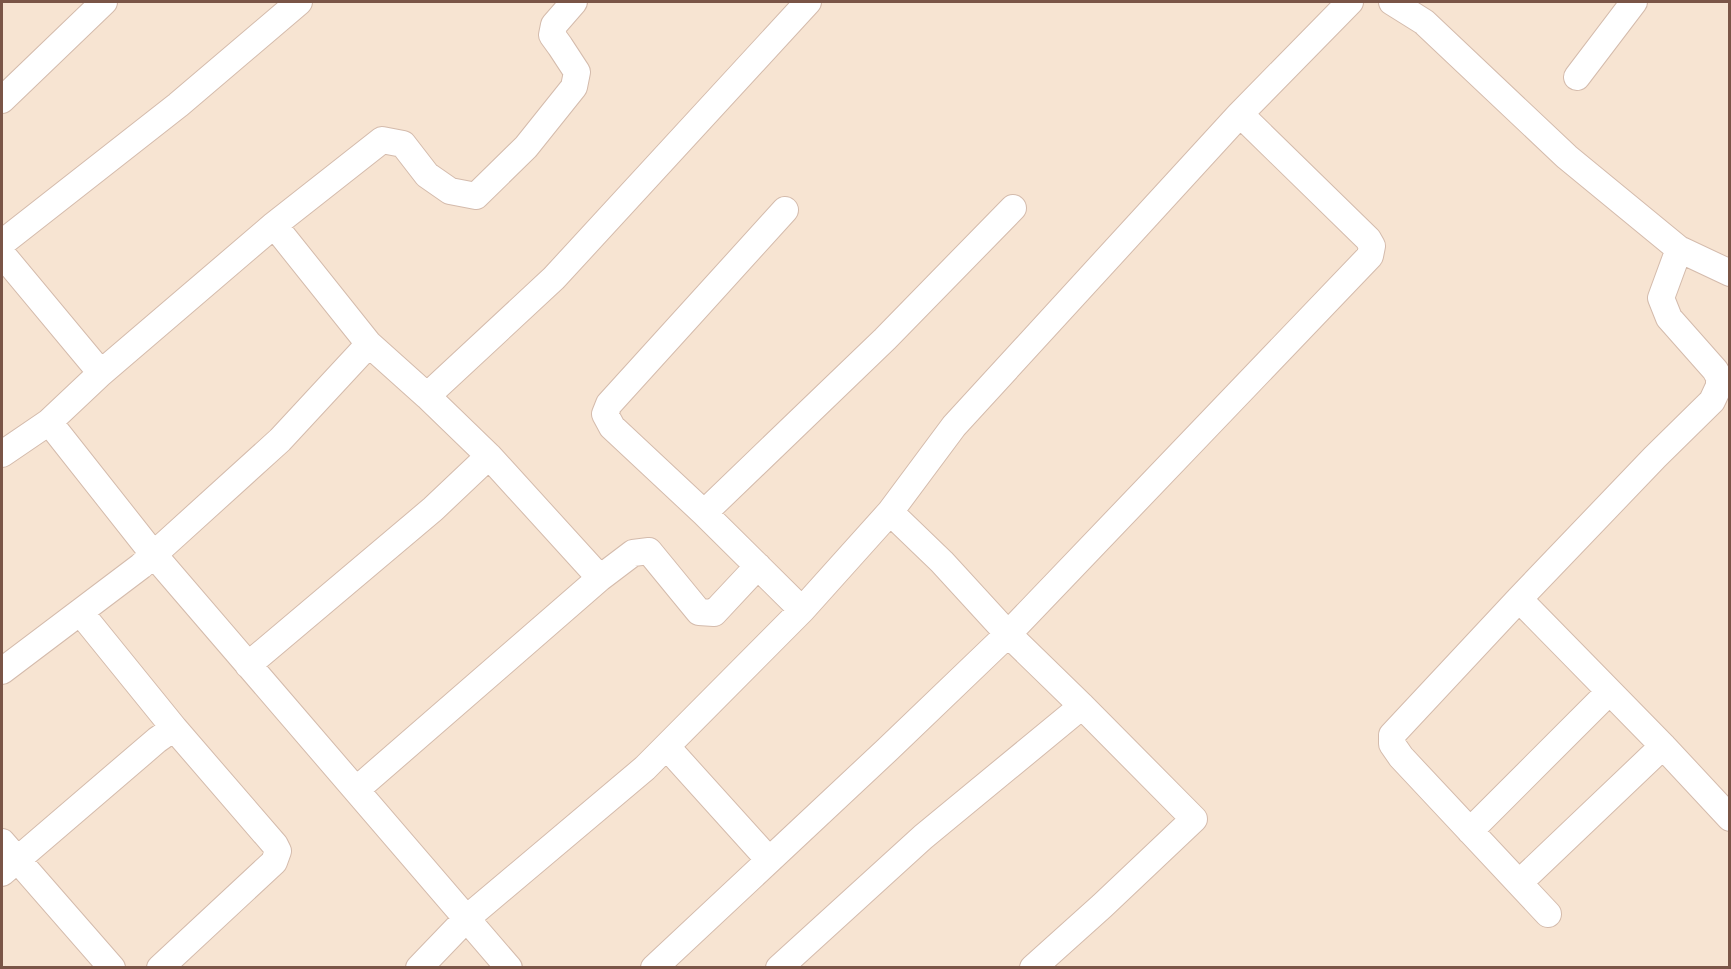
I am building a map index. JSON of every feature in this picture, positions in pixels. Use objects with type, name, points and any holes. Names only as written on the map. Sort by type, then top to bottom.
[{"type":"street","points":[[2,100],[104,2]]},
{"type":"street","points":[[2,243],[178,105],[300,2]]},
{"type":"street","points":[[2,454],[50,422],[101,373],[274,225],[382,140],[403,144],[428,175],[450,191],[476,196],[526,147],[574,87],[577,72],[552,35],[554,25],[574,2]]},
{"type":"street","points":[[426,396],[554,278],[808,2]]},
{"type":"street","points":[[419,968],[467,918],[645,768],[802,610],[890,512],[954,426],[1240,114],[1350,2]]},
{"type":"street","points":[[1577,77],[1634,2]]},
{"type":"street","points":[[1409,6],[1567,157],[1679,249],[1730,273]]},
{"type":"street","points":[[654,968],[1008,634],[1370,256],[1372,246],[1368,238],[1240,114]]},
{"type":"street","points":[[704,513],[885,339],[1013,208]]},
{"type":"street","points":[[785,210],[609,404],[605,414],[612,427],[704,513],[802,610]]},
{"type":"street","points":[[274,225],[369,344],[489,456],[600,578]]},
{"type":"street","points":[[1548,914],[1401,757],[1392,744],[1392,735],[1519,598],[1712,401],[1719,386],[1719,377],[1669,318],[1661,298],[1679,249]]},
{"type":"street","points":[[2,254],[101,373]]},
{"type":"street","points":[[2,671],[154,555],[280,440],[369,344]]},
{"type":"street","points":[[50,422],[154,555],[509,968]]},
{"type":"street","points":[[248,664],[433,509],[489,456]]},
{"type":"street","points":[[890,512],[942,562],[1008,634],[1194,819],[1033,968]]},
{"type":"street","points":[[356,790],[600,578],[633,553],[649,551],[699,612],[714,613],[758,566]]},
{"type":"street","points":[[1519,598],[1730,818]]},
{"type":"street","points":[[80,612],[278,851],[274,862],[160,968]]},
{"type":"street","points":[[1470,831],[1609,692]]},
{"type":"street","points":[[779,968],[923,837],[1082,706]]},
{"type":"street","points":[[112,968],[7,858],[174,728]]},
{"type":"street","points":[[1519,883],[1663,746]]},
{"type":"street","points":[[667,747],[769,860]]},
{"type":"shaded area","points":[[2,2],[1729,2],[1729,967],[2,967]]}]
